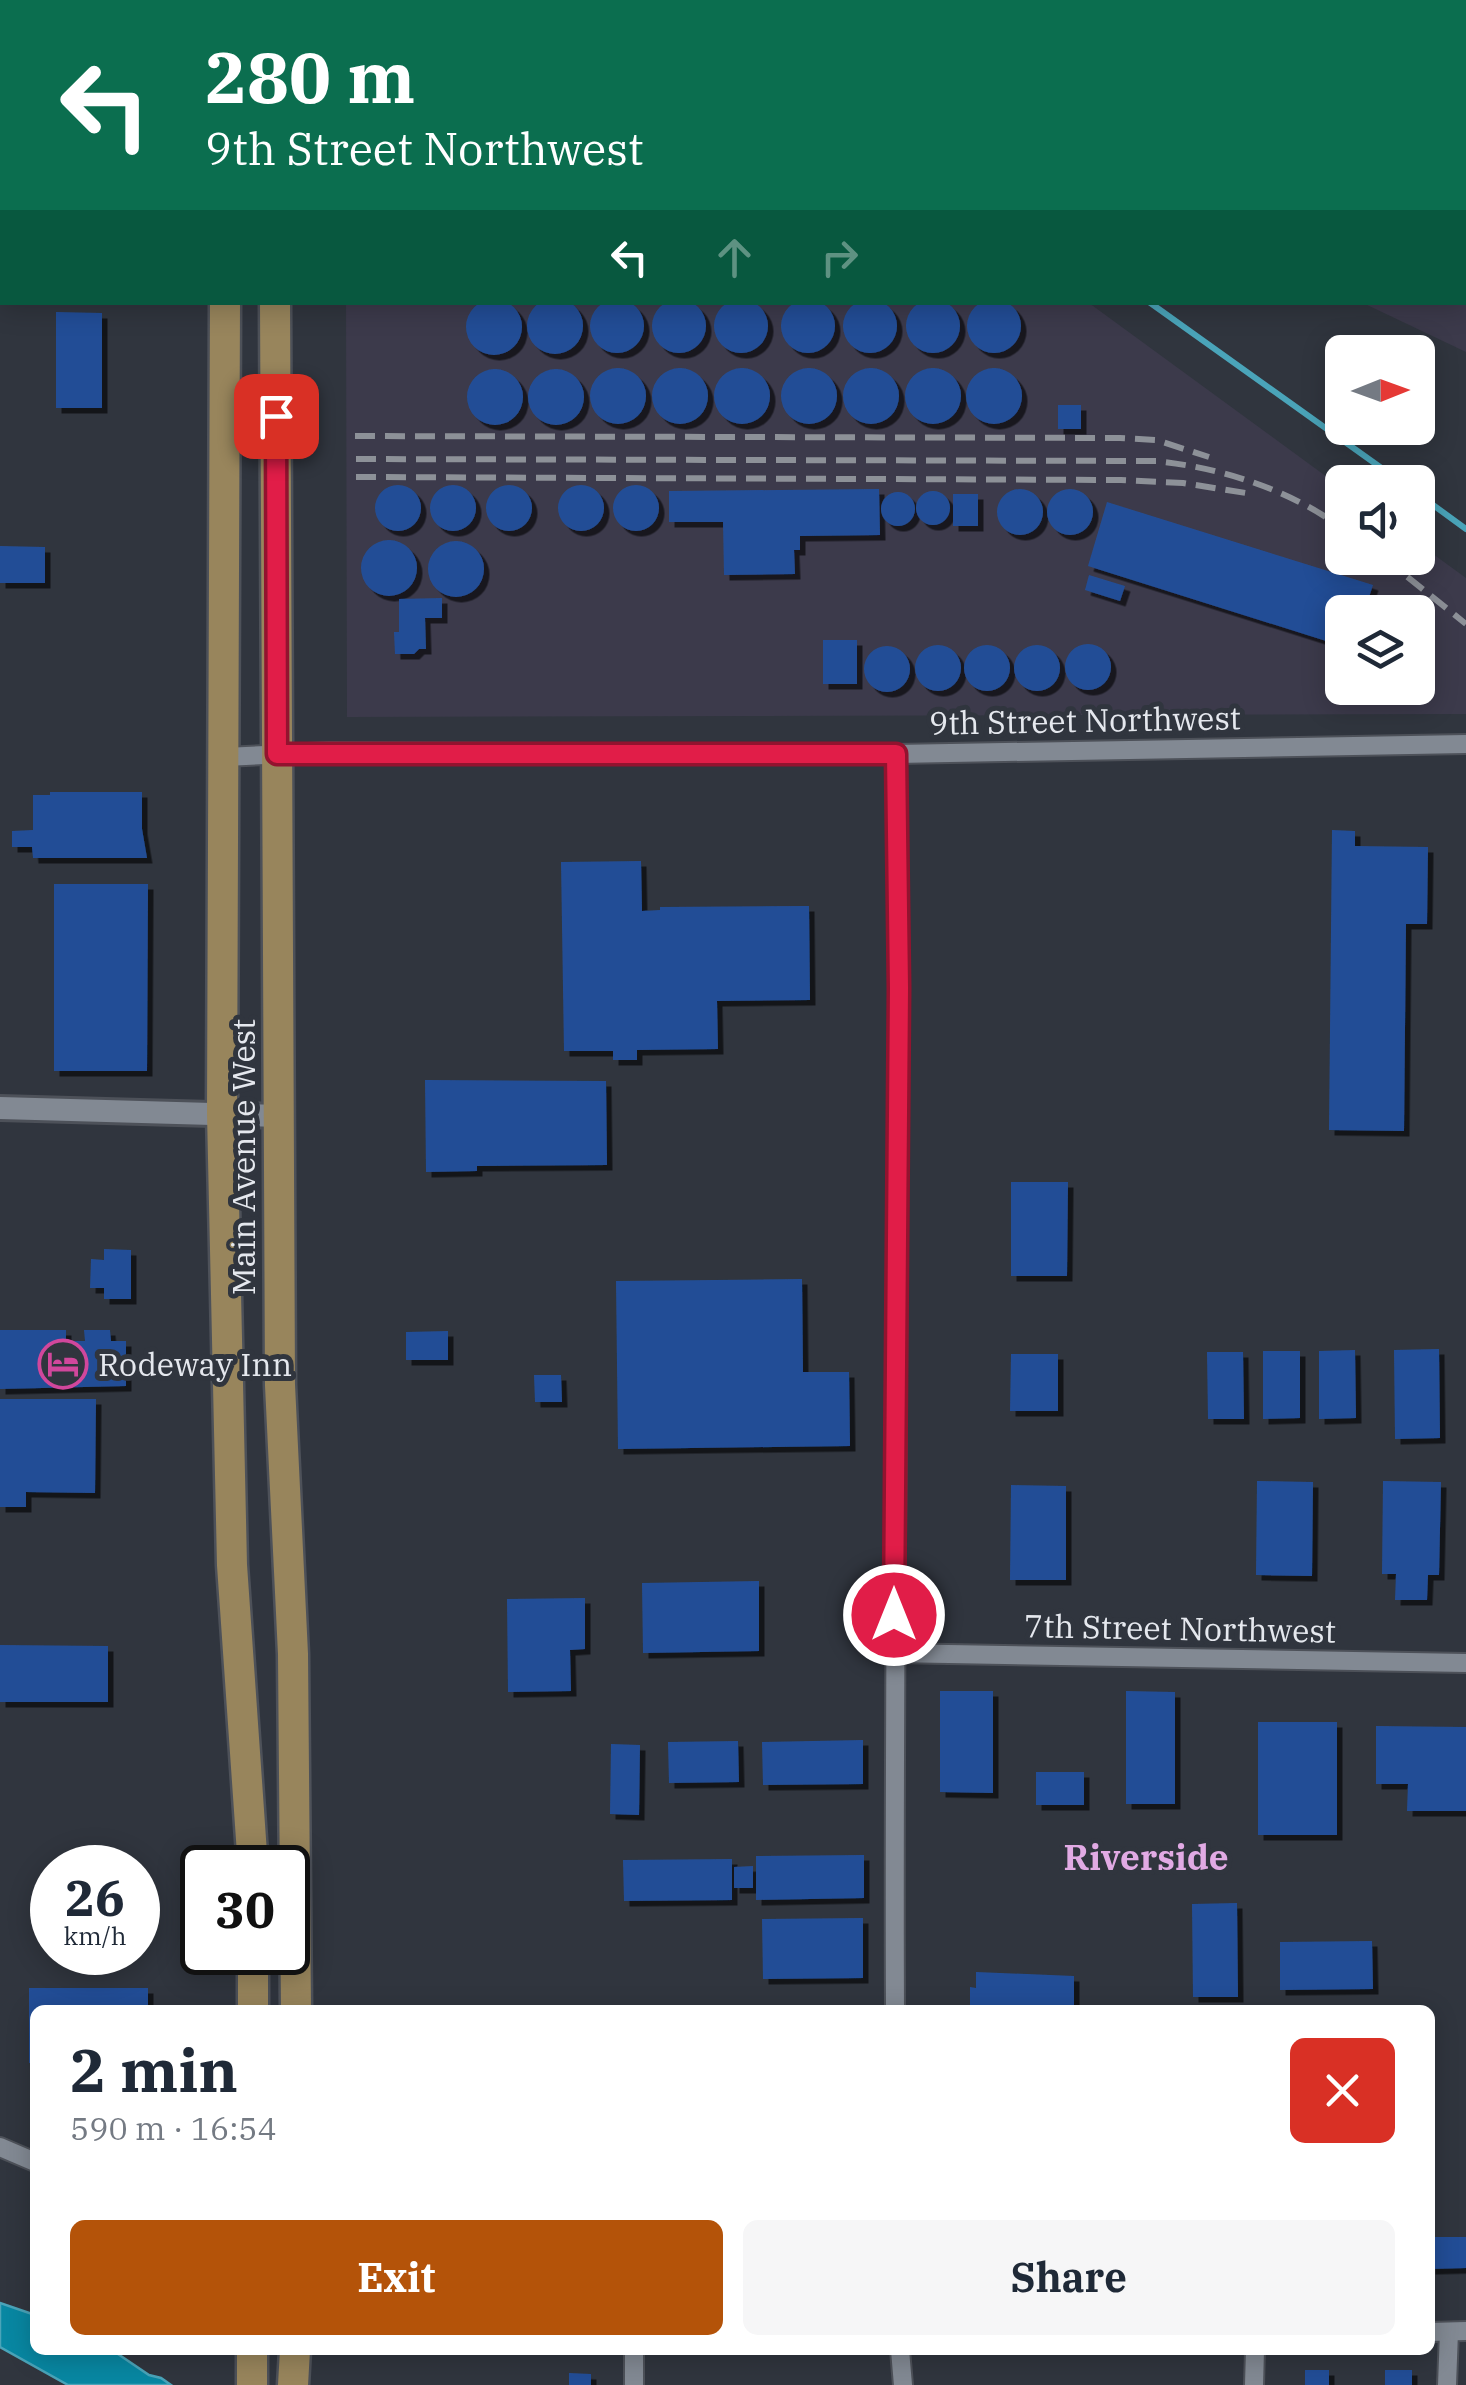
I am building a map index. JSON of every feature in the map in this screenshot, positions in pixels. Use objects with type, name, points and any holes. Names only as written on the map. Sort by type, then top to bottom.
[{"type":"main road","name":"Main Avenue West","points":[[225,305],[222,1113],[232,1566],[251,1845]]},
{"type":"main road","name":"Main Avenue West","points":[[275,305],[280,1385],[294,1654],[296,2005]]},
{"type":"main road","points":[[253,1975],[253,2005]]},
{"type":"main road","points":[[252,2355],[252,2385]]},
{"type":"main road","points":[[292,2385],[295,2355]]},
{"type":"street","name":"9th Street Northwest","points":[[225,757],[896,754],[1466,744]]},
{"type":"street","points":[[894,2005],[899,1007],[896,754]]},
{"type":"street","points":[[0,1108],[278,1116]]},
{"type":"street","name":"7th Street Northwest","points":[[893,1652],[1466,1663]]},
{"type":"street","points":[[0,2147],[30,2160]]},
{"type":"street","points":[[1447,2385],[1458,2332]]},
{"type":"street","points":[[634,2355],[634,2385]]},
{"type":"street","points":[[900,2355],[903,2385]]},
{"type":"street","points":[[1254,2355],[1254,2385]]},
{"type":"shaded area","points":[[346,305],[1092,305],[1325,476],[1325,575],[1435,575],[1435,555],[1466,578],[1466,714],[347,717]]},
{"type":"shaded area","points":[[1367,305],[1466,305],[1466,352]]},
{"type":"water","points":[[0,2303],[30,2313],[30,2355],[119,2355],[171,2385],[68,2385],[0,2347]]},
{"type":"building","points":[[477,305],[511,305],[520,316],[520,338],[505,353],[483,353],[468,338],[468,316]]},
{"type":"building","points":[[539,305],[571,305],[580,315],[580,337],[566,351],[544,351],[530,337],[527,326]]},
{"type":"building","points":[[601,305],[633,305],[642,315],[642,337],[628,351],[606,351],[592,337],[592,315]]},
{"type":"building","points":[[663,305],[695,305],[704,316],[704,336],[689,351],[669,351],[654,336],[654,316]]},
{"type":"building","points":[[725,305],[757,305],[766,316],[766,336],[751,351],[731,351],[716,336],[716,316]]},
{"type":"building","points":[[792,305],[824,305],[833,315],[833,337],[819,351],[797,351],[783,337],[783,315]]},
{"type":"building","points":[[854,305],[886,305],[895,315],[895,337],[881,351],[859,351],[845,337],[845,315]]},
{"type":"building","points":[[917,305],[949,305],[958,315],[958,337],[944,351],[922,351],[908,337],[908,315]]},
{"type":"building","points":[[978,305],[1010,305],[1019,315],[1019,337],[1005,351],[983,351],[969,337],[969,315]]},
{"type":"building","points":[[56,312],[102,313],[102,408],[56,408]]},
{"type":"building","points":[[618,368],[638,376],[646,396],[638,416],[618,424],[598,416],[590,396],[598,376]]},
{"type":"building","points":[[680,368],[700,376],[708,396],[700,416],[680,424],[660,416],[652,396],[660,376]]},
{"type":"building","points":[[742,368],[762,376],[770,396],[762,416],[742,424],[722,416],[714,396],[722,376]]},
{"type":"building","points":[[809,368],[829,376],[837,396],[829,416],[809,424],[789,416],[781,396],[789,376]]},
{"type":"building","points":[[871,368],[891,376],[899,396],[891,416],[871,424],[851,416],[843,396],[851,376]]},
{"type":"building","points":[[933,368],[953,376],[961,396],[953,416],[933,424],[913,416],[905,396],[913,376]]},
{"type":"building","points":[[994,368],[1014,376],[1022,396],[1014,416],[994,424],[974,416],[966,396],[974,376]]},
{"type":"building","points":[[495,369],[515,377],[523,397],[515,417],[495,425],[475,417],[467,397],[475,377]]},
{"type":"building","points":[[556,369],[576,377],[584,397],[576,417],[556,425],[536,417],[528,397],[536,377]]},
{"type":"building","points":[[1058,405],[1081,405],[1081,429],[1058,429]]},
{"type":"building","points":[[398,485],[414,492],[421,508],[414,524],[398,531],[382,524],[375,508],[382,492]]},
{"type":"building","points":[[453,485],[469,492],[476,508],[469,524],[453,531],[437,524],[430,508],[437,492]]},
{"type":"building","points":[[509,485],[525,492],[532,508],[525,524],[509,531],[493,524],[486,508],[493,492]]},
{"type":"building","points":[[581,485],[597,492],[604,508],[597,524],[581,531],[565,524],[558,508],[565,492]]},
{"type":"building","points":[[636,485],[652,492],[659,508],[652,524],[636,531],[620,524],[613,508],[620,492]]},
{"type":"building","points":[[879,489],[880,535],[800,536],[800,550],[794,550],[795,574],[724,575],[723,522],[669,522],[669,491]]},
{"type":"building","points":[[1020,489],[1036,496],[1043,512],[1036,528],[1020,535],[1004,528],[997,512],[1004,496]]},
{"type":"building","points":[[1070,489],[1086,496],[1093,512],[1086,528],[1070,535],[1054,528],[1047,512],[1054,496]]},
{"type":"building","points":[[933,491],[945,496],[950,508],[945,520],[933,525],[921,520],[916,508],[921,496]]},
{"type":"building","points":[[898,492],[910,497],[915,509],[910,521],[898,526],[886,521],[881,509],[886,497]]},
{"type":"building","points":[[953,494],[978,494],[978,526],[953,526]]},
{"type":"building","points":[[1107,502],[1325,570],[1325,575],[1341,575],[1373,585],[1370,595],[1325,595],[1325,641],[1088,566]]},
{"type":"building","points":[[389,540],[409,548],[417,568],[409,588],[389,596],[369,588],[361,568],[369,548]]},
{"type":"building","points":[[456,541],[476,549],[484,569],[476,589],[456,597],[436,589],[428,569],[436,549]]},
{"type":"building","points":[[0,546],[45,547],[45,583],[0,583]]},
{"type":"building","points":[[1089,575],[1125,586],[1120,601],[1085,590]]},
{"type":"building","points":[[442,598],[442,618],[425,618],[426,649],[414,654],[395,654],[399,599]]},
{"type":"building","points":[[823,640],[857,640],[857,684],[823,684]]},
{"type":"building","points":[[1088,644],[1104,651],[1111,667],[1104,683],[1088,690],[1072,683],[1065,667],[1072,651]]},
{"type":"building","points":[[938,645],[954,652],[961,668],[954,684],[938,691],[922,684],[915,668],[922,652]]},
{"type":"building","points":[[987,645],[1003,652],[1010,668],[1003,684],[987,691],[971,684],[964,668],[971,652]]},
{"type":"building","points":[[1037,645],[1053,652],[1060,668],[1053,684],[1037,691],[1021,684],[1014,668],[1021,652]]},
{"type":"building","points":[[887,646],[903,653],[910,669],[903,685],[887,692],[871,685],[864,669],[871,653]]},
{"type":"building","points":[[142,792],[147,858],[33,858],[32,847],[12,847],[12,831],[33,830],[33,795]]},
{"type":"building","points":[[1332,830],[1355,831],[1355,846],[1428,847],[1427,924],[1406,924],[1404,1131],[1329,1130]]},
{"type":"building","points":[[641,861],[642,911],[660,907],[809,906],[810,1000],[717,1001],[718,1049],[637,1050],[637,1060],[613,1060],[613,1051],[564,1051],[561,862]]},
{"type":"building","points":[[54,884],[148,884],[147,1071],[54,1071]]},
{"type":"building","points":[[425,1080],[606,1081],[607,1165],[477,1166],[477,1171],[426,1172]]},
{"type":"building","points":[[1011,1182],[1068,1182],[1067,1276],[1011,1276]]},
{"type":"building","points":[[104,1249],[131,1250],[131,1299],[104,1299],[104,1288],[90,1288],[91,1259],[104,1260]]},
{"type":"building","points":[[802,1279],[803,1372],[849,1372],[850,1446],[618,1449],[616,1281]]},
{"type":"building","name":"Rodeway Inn","points":[[0,1330],[66,1330],[66,1341],[85,1341],[84,1330],[110,1330],[111,1341],[126,1341],[126,1386],[0,1389]]},
{"type":"building","points":[[448,1331],[448,1360],[406,1360],[406,1332]]},
{"type":"building","points":[[1439,1349],[1440,1438],[1395,1439],[1394,1350]]},
{"type":"building","points":[[1355,1350],[1356,1418],[1319,1419],[1319,1351]]},
{"type":"building","points":[[1263,1351],[1300,1351],[1300,1418],[1263,1419]]},
{"type":"building","points":[[1207,1352],[1243,1352],[1244,1419],[1208,1419]]},
{"type":"building","points":[[1011,1354],[1058,1354],[1058,1411],[1010,1411]]},
{"type":"building","points":[[534,1375],[561,1375],[562,1402],[535,1402]]},
{"type":"building","points":[[0,1399],[96,1399],[95,1493],[26,1492],[26,1507],[0,1507]]},
{"type":"building","points":[[1257,1481],[1313,1482],[1312,1576],[1256,1575]]},
{"type":"building","points":[[1383,1481],[1441,1482],[1439,1575],[1428,1575],[1427,1600],[1395,1600],[1396,1574],[1382,1574]]},
{"type":"building","points":[[1011,1485],[1066,1486],[1066,1580],[1010,1580]]},
{"type":"building","points":[[759,1581],[759,1651],[643,1653],[642,1583]]},
{"type":"building","points":[[585,1598],[585,1649],[570,1650],[571,1691],[508,1692],[507,1599]]},
{"type":"building","points":[[0,1645],[108,1646],[108,1702],[0,1702]]},
{"type":"building","points":[[940,1691],[993,1691],[993,1793],[940,1792]]},
{"type":"building","points":[[1126,1691],[1175,1692],[1175,1804],[1126,1804]]},
{"type":"building","points":[[1258,1722],[1337,1722],[1337,1835],[1258,1835]]},
{"type":"building","points":[[1376,1726],[1466,1727],[1466,1811],[1407,1811],[1408,1784],[1376,1784]]},
{"type":"building","points":[[863,1740],[863,1784],[763,1785],[762,1742]]},
{"type":"building","points":[[738,1741],[739,1782],[669,1783],[668,1742]]},
{"type":"building","points":[[611,1744],[640,1745],[639,1815],[610,1814]]},
{"type":"building","points":[[1036,1772],[1084,1772],[1084,1805],[1036,1805]]},
{"type":"building","points":[[864,1855],[864,1898],[756,1900],[756,1856]]},
{"type":"building","points":[[732,1859],[732,1900],[624,1901],[623,1860]]},
{"type":"building","points":[[753,1866],[753,1888],[734,1888],[734,1867]]},
{"type":"building","points":[[1237,1903],[1238,1997],[1193,1997],[1192,1904]]},
{"type":"building","points":[[863,1918],[863,1978],[763,1979],[762,1919]]},
{"type":"building","points":[[1372,1941],[1373,1989],[1280,1990],[1280,1942]]},
{"type":"building","points":[[976,1972],[1074,1976],[1074,2005],[970,2005],[970,1987],[976,1988]]},
{"type":"building","points":[[29,1988],[148,1988],[148,2005],[30,2005],[29,2063]]},
{"type":"building","points":[[1435,2237],[1466,2237],[1466,2268],[1435,2269]]},
{"type":"building","points":[[1305,2370],[1329,2370],[1329,2385],[1305,2385]]},
{"type":"building","points":[[1385,2370],[1412,2370],[1412,2385],[1385,2385]]},
{"type":"building","points":[[569,2373],[591,2374],[591,2385],[569,2385]]},
{"type":"waterway","points":[[1153,305],[1377,465]]},
{"type":"waterway","points":[[1435,506],[1466,529]]},
{"type":"railway","points":[[355,436],[1120,438],[1156,440],[1209,457]]},
{"type":"railway","points":[[356,459],[1156,461],[1254,482],[1325,517]]},
{"type":"railway","points":[[356,477],[1121,480],[1183,483],[1252,494]]},
{"type":"railway","points":[[1405,575],[1466,624]]},
{"type":"place","name":"Rodeway Inn","points":[[63,1364]]},
{"type":"district","name":"Riverside","points":[[1146,1857]]},
{"type":"route","points":[[276,416],[277,754],[896,754],[899,988],[894,1615]]}]
